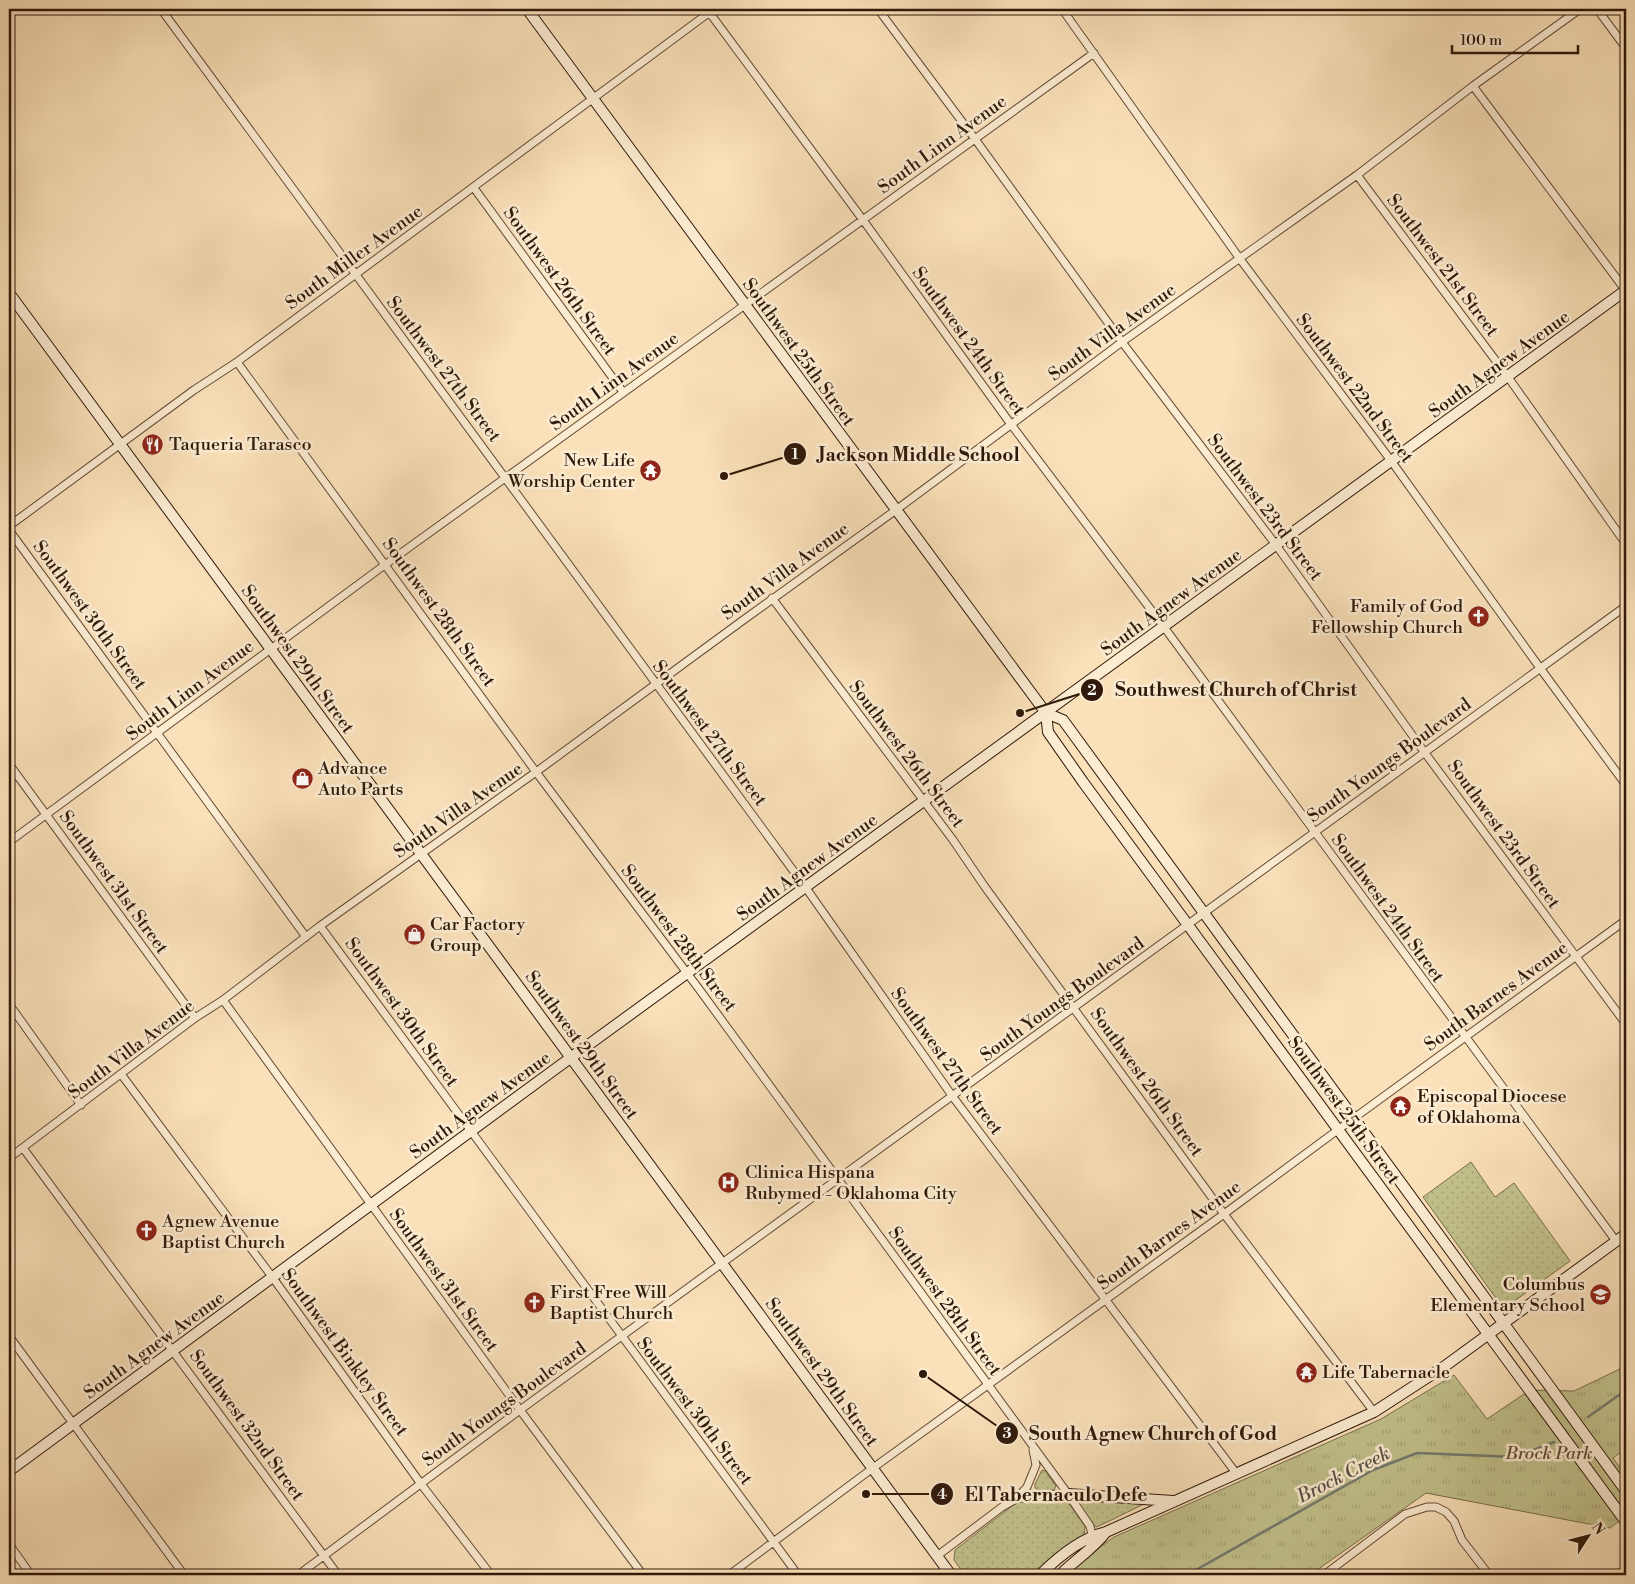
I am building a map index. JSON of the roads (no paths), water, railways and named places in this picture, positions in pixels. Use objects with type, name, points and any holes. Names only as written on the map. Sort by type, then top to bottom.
[{"type":"main road","name":"Southwest 25th Street","points":[[527,9],[1046,713],[1048,732],[1082,782],[1339,1129],[1626,1522]]},
{"type":"main road","name":"South Agnew Avenue","points":[[9,1471],[571,1058],[1626,291]]},
{"type":"main road","name":"Southwest 29th Street","points":[[9,293],[951,1575]]},
{"type":"main road","name":"Southwest 25th Street","points":[[1046,713],[1063,720],[1626,1491]]},
{"type":"main road","points":[[1040,1575],[1064,1554],[1092,1535],[1106,1532],[1374,1412],[1445,1366],[1626,1234]]},
{"type":"main road","points":[[1596,1481],[1611,1470]]},
{"type":"main road","points":[[1068,1494],[1174,1501]]},
{"type":"main road","points":[[1060,1575],[1098,1543],[1106,1532]]},
{"type":"street","name":"Southwest 27th Street","points":[[160,9],[806,888],[952,1097],[1236,1473]]},
{"type":"street","name":"Southwest 23rd Street","points":[[878,9],[975,138],[1122,342],[1276,545],[1626,1024]]},
{"type":"street","name":"Southwest 22nd Street","points":[[1062,9],[1240,258],[1392,462],[1626,785]]},
{"type":"street","name":"South Villa Avenue","points":[[9,1158],[320,926],[536,772],[772,598],[896,510],[1010,423],[1357,175],[1473,86],[1580,9]]},
{"type":"street","points":[[1597,9],[1626,48]]},
{"type":"street","name":"South Miller Avenue","points":[[9,526],[474,188],[711,10]]},
{"type":"street","name":"Southwest 24th Street","points":[[711,10],[1010,423],[1164,628],[1616,1242]]},
{"type":"street","name":"South Linn Avenue","points":[[9,842],[386,564],[1094,53]]},
{"type":"street","points":[[1473,86],[1626,291]]},
{"type":"street","name":"Southwest 21st Street","points":[[1357,175],[1508,377],[1626,544]]},
{"type":"street","name":"Southwest 26th Street","points":[[474,188],[623,392]]},
{"type":"street","name":"Southwest 28th Street","points":[[237,362],[536,772],[688,974],[1068,1494],[1090,1526],[1092,1535]]},
{"type":"street","name":"Southwest 30th Street","points":[[9,530],[306,937]]},
{"type":"street","name":"Southwest 26th Street","points":[[772,598],[924,802],[1224,1214],[1374,1412]]},
{"type":"street","name":"South Youngs Boulevard","points":[[298,1575],[520,1410],[1626,606]]},
{"type":"street","name":"Southwest 31st Street","points":[[9,764],[195,1018]]},
{"type":"street","name":"South Barnes Avenue","points":[[729,1575],[1626,920]]},
{"type":"street","name":"Southwest 30th Street","points":[[320,926],[798,1575]]},
{"type":"street","name":"Southwest 31st Street","points":[[223,1000],[520,1410],[643,1575]]},
{"type":"street","points":[[9,1004],[81,1105]]},
{"type":"street","name":"Southwest Binkley Street","points":[[121,1074],[273,1278],[421,1484],[491,1575]]},
{"type":"street","name":"Southwest 32nd Street","points":[[23,1148],[338,1575]]},
{"type":"street","points":[[9,1336],[184,1575]]},
{"type":"street","points":[[1016,1499],[1027,1487],[1036,1465],[1032,1447]]},
{"type":"street","points":[[937,1556],[1002,1506],[1016,1499],[1033,1495],[1068,1494]]},
{"type":"street","points":[[1324,1575],[1405,1514],[1426,1507],[1436,1507],[1446,1512],[1454,1521],[1462,1540],[1489,1575]]},
{"type":"street","points":[[9,1544],[31,1575]]},
{"type":"waterway","name":"Brock Creek","points":[[1588,1417],[1626,1390]]},
{"type":"waterway","name":"Brock Creek","points":[[1187,1575],[1373,1470],[1417,1453],[1515,1457],[1554,1442]]},
{"type":"place","name":"Taqueria Tarasco","points":[[153,444]]},
{"type":"place","name":"New Life Worship Center","points":[[651,470]]},
{"type":"place","name":"Jackson Middle School","points":[[724,476]]},
{"type":"place","name":"Family of God Fellowship Church","points":[[1479,616]]},
{"type":"place","name":"Southwest Church of Christ","points":[[1020,713]]},
{"type":"place","name":"Advance Auto Parts","points":[[302,778]]},
{"type":"place","name":"Car Factory Group","points":[[414,934]]},
{"type":"place","name":"Episcopal Diocese of Oklahoma","points":[[1401,1106]]},
{"type":"place","name":"Clinica Hispana Rubymed - Oklahoma City","points":[[729,1182]]},
{"type":"place","name":"Agnew Avenue Baptist Church","points":[[146,1231]]},
{"type":"place","name":"Columbus Elementary School","points":[[1601,1294]]},
{"type":"place","name":"First Free Will Baptist Church","points":[[534,1302]]},
{"type":"place","name":"Life Tabernacle","points":[[1306,1372]]},
{"type":"place","name":"South Agnew Church of God","points":[[923,1374]]},
{"type":"place","name":"El Tabernaculo Defe","points":[[866,1494]]},
{"type":"park label","name":"Brock Park","points":[[1549,1453]]}]
